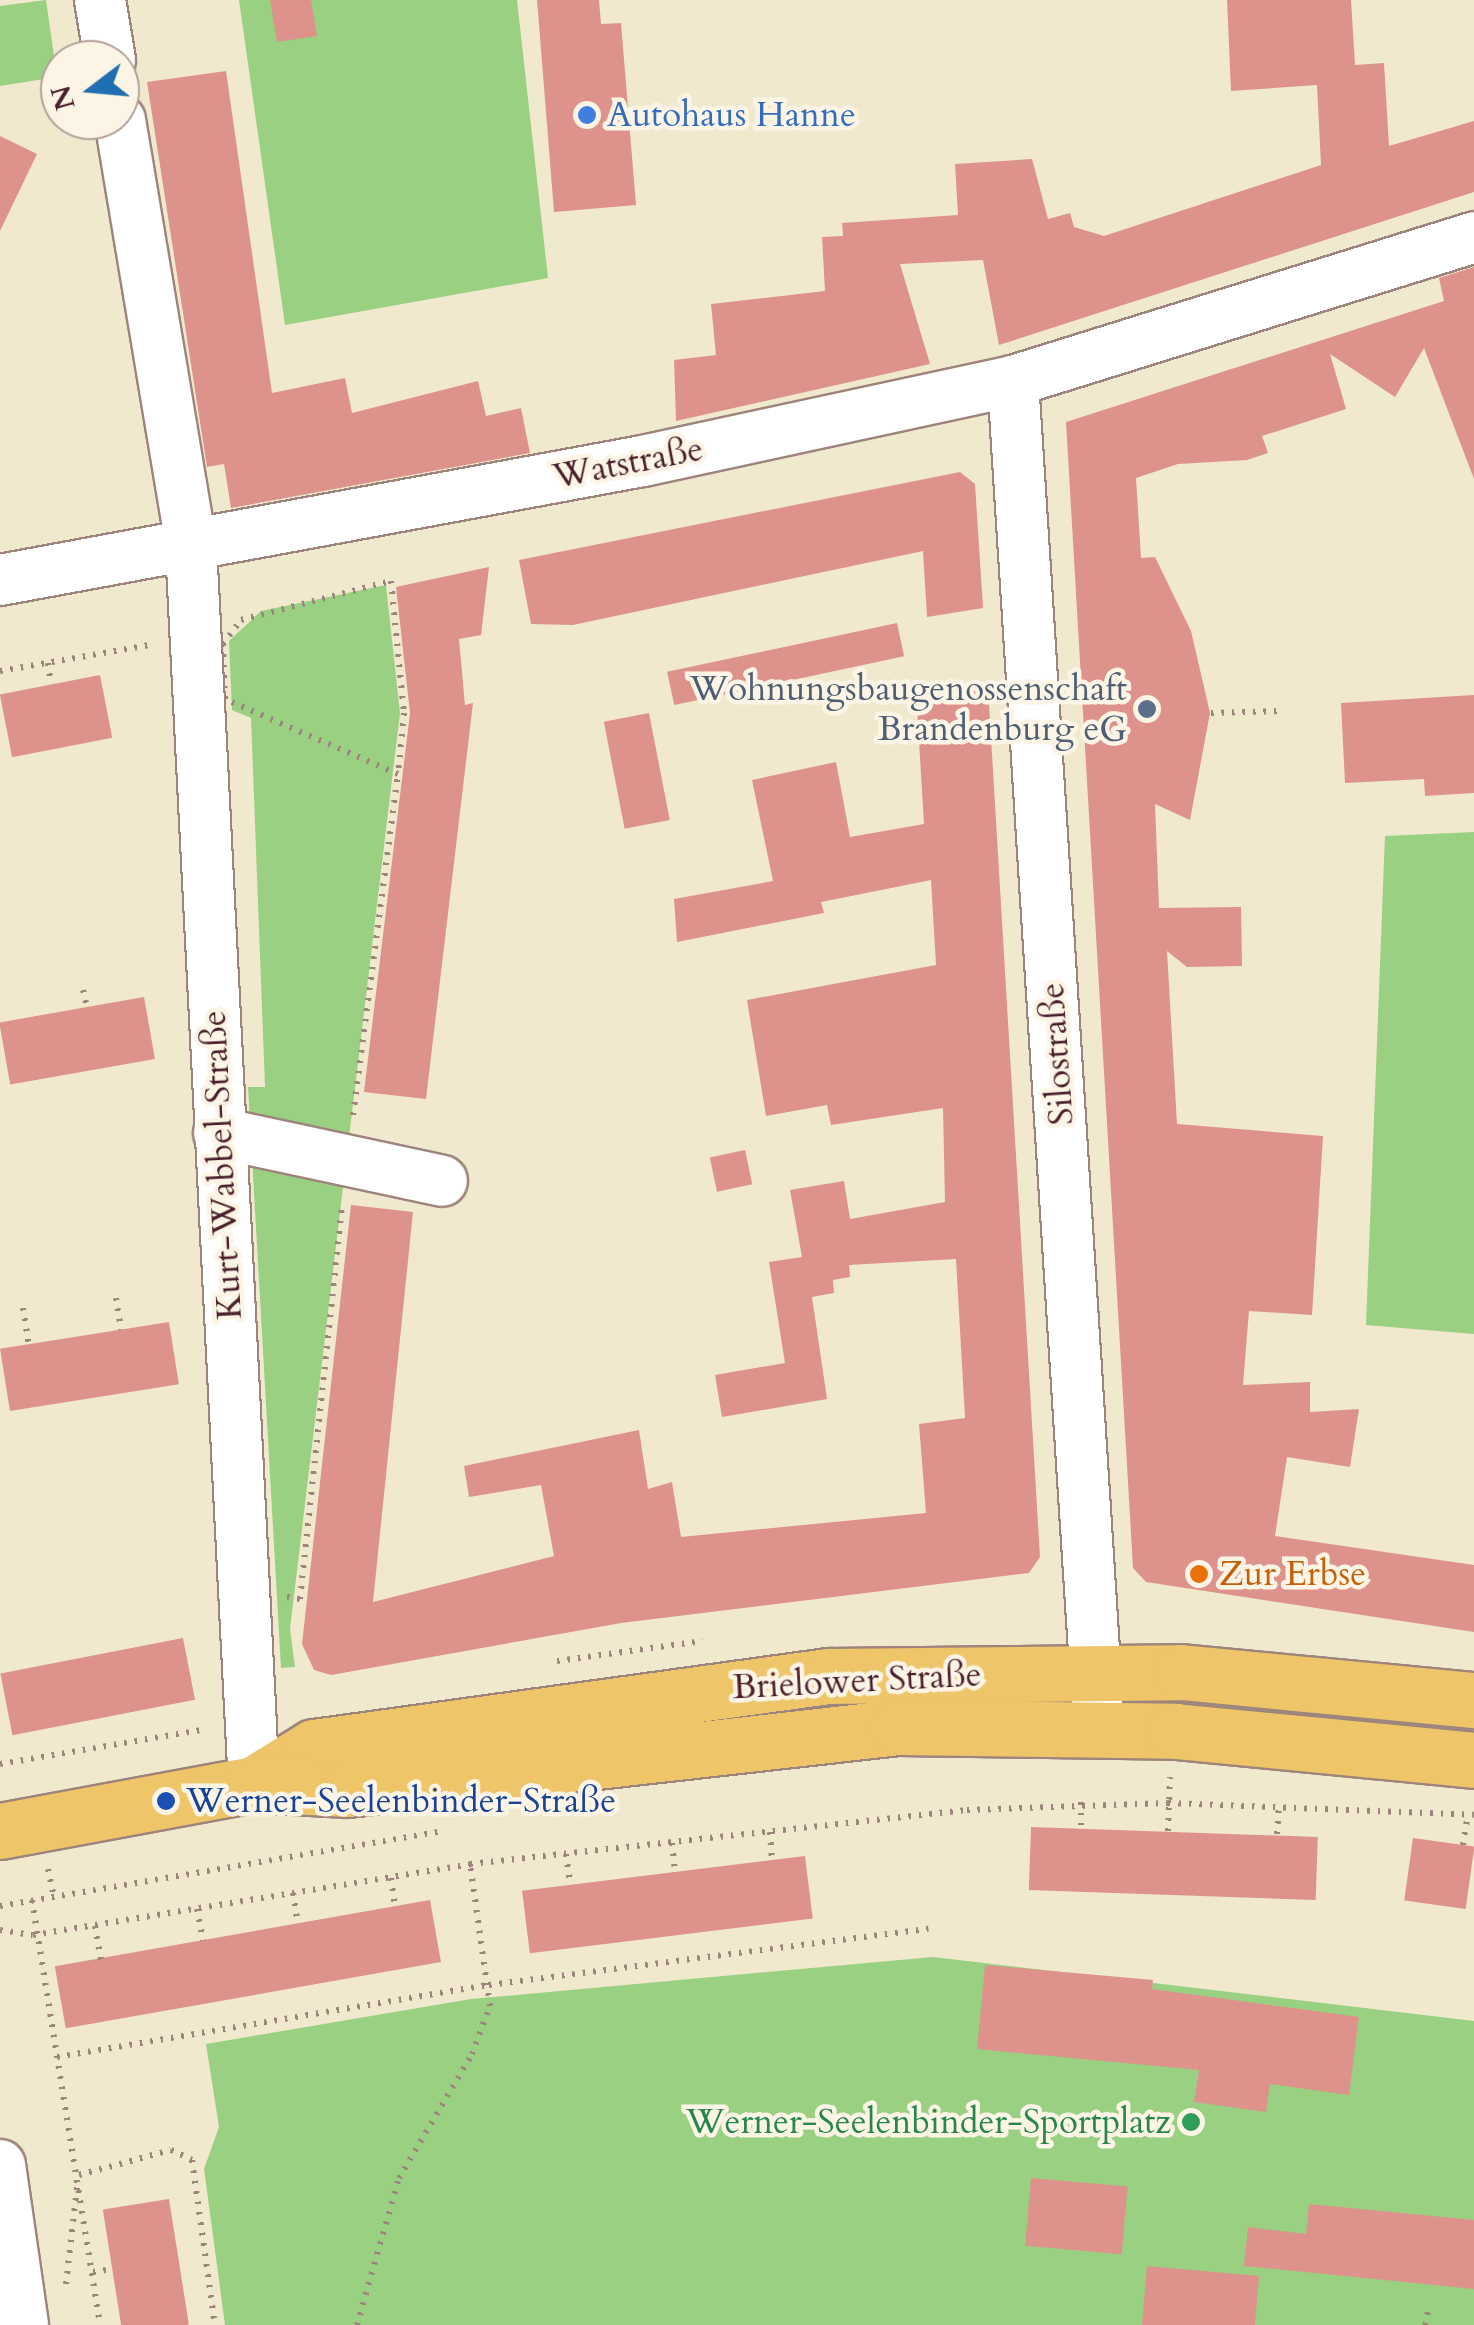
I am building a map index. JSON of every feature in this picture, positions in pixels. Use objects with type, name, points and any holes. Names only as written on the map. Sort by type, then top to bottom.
[{"type":"main road","name":"Brielower Straße","points":[[254,1784],[314,1747],[568,1706],[846,1675],[1096,1672],[1474,1700]]},
{"type":"main road","name":"Brielower Straße","points":[[0,1831],[254,1784],[348,1789],[898,1726],[1100,1728],[1474,1760]]},
{"type":"street","points":[[100,0],[107,40]]},
{"type":"street","points":[[123,140],[191,546]]},
{"type":"street","name":"Watstraße","points":[[0,580],[191,546],[1013,381],[1474,237]]},
{"type":"street","name":"Silostraße","points":[[1013,381],[1100,1728]]},
{"type":"street","name":"Kurt-Wabbel-Straße","points":[[191,546],[209,640],[219,1133],[254,1784]]},
{"type":"street","points":[[219,1133],[442,1181]]},
{"type":"street","points":[[0,2165],[46,2315]]},
{"type":"path","points":[[0,672],[209,640],[260,608],[391,581],[404,713],[348,1160],[300,1599],[244,1591]]},
{"type":"path","points":[[209,640],[225,699],[398,774]]},
{"type":"path","points":[[48,663],[51,684]]},
{"type":"path","points":[[1210,713],[1281,710]]},
{"type":"path","points":[[83,990],[86,1007]]},
{"type":"path","points":[[116,1298],[121,1330]]},
{"type":"path","points":[[23,1308],[28,1345]]},
{"type":"path","points":[[1151,1768],[1190,1768]]},
{"type":"path","points":[[1081,1802],[1081,1828]]},
{"type":"path","points":[[0,1930],[33,1935],[470,1864],[1081,1802],[1279,1805],[1471,1814],[1462,1846]]},
{"type":"path","points":[[1168,1803],[1168,1831]]},
{"type":"path","points":[[1278,1834],[1279,1805]]},
{"type":"path","points":[[0,1906],[454,1829]]},
{"type":"path","points":[[770,1832],[772,1860]]},
{"type":"path","points":[[672,1842],[674,1872]]},
{"type":"path","points":[[566,1854],[570,1884]]},
{"type":"path","points":[[358,2324],[399,2178],[472,2054],[489,1986],[470,1864]]},
{"type":"path","points":[[391,1877],[395,1906]]},
{"type":"path","points":[[293,1893],[298,1923]]},
{"type":"path","points":[[32,1900],[33,1935],[79,2175],[100,2325]]},
{"type":"path","points":[[197,1909],[203,1940]]},
{"type":"path","points":[[94,1925],[100,1959]]},
{"type":"path","points":[[57,2057],[489,1986],[928,1929]]},
{"type":"path","points":[[79,2175],[170,2150],[192,2160],[215,2325]]},
{"type":"path","points":[[46,2315],[79,2175]]},
{"type":"path","points":[[93,2272],[112,2269]]},
{"type":"path","points":[[1425,2325],[1429,2307]]},
{"type":"green space","points":[[46,0],[52,40],[40,40],[40,80],[0,86],[0,6]]},
{"type":"green space","points":[[239,0],[517,0],[548,278],[285,325]]},
{"type":"green space","points":[[386,585],[400,713],[290,1629],[295,1667],[281,1668],[248,1087],[265,1087],[251,718],[232,710],[229,641],[261,611]]},
{"type":"green space","points":[[1474,832],[1474,1334],[1366,1325],[1385,836]]},
{"type":"green space","points":[[933,1957],[1474,2021],[1474,2325],[225,2325],[204,2169],[219,2127],[206,2044],[471,1999]]},
{"type":"building","points":[[270,0],[311,0],[317,36],[277,42]]},
{"type":"building","name":"Autohaus Hanne","points":[[537,0],[599,0],[601,24],[621,23],[636,205],[554,212]]},
{"type":"building","points":[[1227,0],[1351,0],[1355,65],[1384,63],[1389,146],[1474,121],[1474,192],[999,345],[983,260],[900,264],[930,364],[676,421],[674,360],[716,355],[711,304],[825,291],[822,237],[843,236],[842,223],[958,215],[955,164],[1032,159],[1048,219],[1070,213],[1074,227],[1104,236],[1321,165],[1317,85],[1231,91]]},
{"type":"building","points":[[226,71],[272,393],[345,378],[352,413],[478,381],[486,416],[521,408],[530,453],[231,508],[224,464],[207,467],[147,82]]},
{"type":"building","points":[[0,136],[37,154],[0,231]]},
{"type":"building","points":[[1474,267],[1474,479],[1424,348],[1395,397],[1330,354],[1346,409],[1262,436],[1268,453],[1247,460],[1178,464],[1136,478],[1141,558],[1155,557],[1191,631],[1210,713],[1190,820],[1155,804],[1159,908],[1241,907],[1242,966],[1187,967],[1167,951],[1177,1124],[1323,1136],[1312,1315],[1249,1311],[1243,1385],[1310,1382],[1310,1412],[1359,1409],[1350,1467],[1287,1457],[1275,1536],[1474,1565],[1474,1632],[1146,1582],[1133,1568],[1066,422],[1444,301],[1439,278]]},
{"type":"building","points":[[960,472],[975,484],[983,608],[927,617],[923,551],[573,625],[531,624],[519,560]]},
{"type":"building","points":[[489,567],[481,635],[459,639],[465,705],[473,703],[426,1099],[364,1092],[410,713],[396,587]]},
{"type":"building","points":[[897,623],[904,656],[674,705],[667,672]]},
{"type":"building","points":[[100,675],[112,738],[12,757],[0,694]]},
{"type":"building","points":[[988,687],[1040,1557],[1029,1573],[621,1623],[331,1675],[314,1670],[302,1644],[351,1205],[413,1212],[373,1602],[554,1556],[541,1485],[469,1497],[464,1466],[639,1430],[648,1489],[672,1482],[681,1537],[926,1513],[919,1424],[965,1418],[956,1259],[849,1265],[850,1277],[833,1280],[834,1293],[812,1297],[827,1399],[722,1417],[715,1375],[785,1363],[769,1262],[802,1257],[790,1190],[844,1181],[850,1219],[945,1202],[943,1108],[831,1125],[827,1105],[766,1116],[747,1000],[936,965],[931,880],[821,902],[824,913],[677,942],[674,899],[773,881],[752,780],[836,762],[850,837],[924,824],[916,691]]},
{"type":"building","points":[[1474,695],[1474,793],[1425,796],[1424,779],[1345,783],[1341,703]]},
{"type":"building","points":[[649,713],[670,820],[625,829],[604,722]]},
{"type":"building","points":[[144,997],[155,1059],[10,1085],[0,1022]]},
{"type":"building","points":[[745,1150],[752,1184],[717,1192],[710,1157]]},
{"type":"building","points":[[169,1322],[179,1384],[10,1411],[0,1349]]},
{"type":"building","points":[[183,1638],[195,1700],[12,1735],[0,1673]]},
{"type":"building","points":[[1031,1827],[1318,1837],[1316,1900],[1029,1890]]},
{"type":"building","points":[[1413,1838],[1474,1847],[1466,1909],[1404,1900]]},
{"type":"building","points":[[805,1856],[813,1919],[530,1953],[522,1891]]},
{"type":"building","points":[[430,1900],[441,1962],[66,2028],[55,1966]]},
{"type":"building","points":[[985,1965],[1153,1980],[1152,1989],[1359,2017],[1349,2095],[1270,2084],[1266,2112],[1194,2102],[1199,2070],[977,2049]]},
{"type":"building","points":[[1031,2178],[1128,2186],[1122,2254],[1025,2246]]},
{"type":"building","points":[[169,2199],[189,2324],[121,2325],[103,2209]]},
{"type":"building","points":[[1309,2204],[1474,2220],[1474,2289],[1244,2266],[1248,2227],[1306,2234]]},
{"type":"building","points":[[1147,2266],[1259,2276],[1255,2325],[1142,2325]]},
{"type":"place","name":"Autohaus Hanne","points":[[587,115]]},
{"type":"place","name":"Wohnungsbaugenossenschaft Brandenburg eG","points":[[1147,709]]},
{"type":"place","name":"Zur Erbse","points":[[1199,1574]]},
{"type":"place","name":"Werner-Seelenbinder-Straße","points":[[166,1801]]},
{"type":"place","name":"Werner-Seelenbinder-Sportplatz","points":[[1191,2122]]}]
